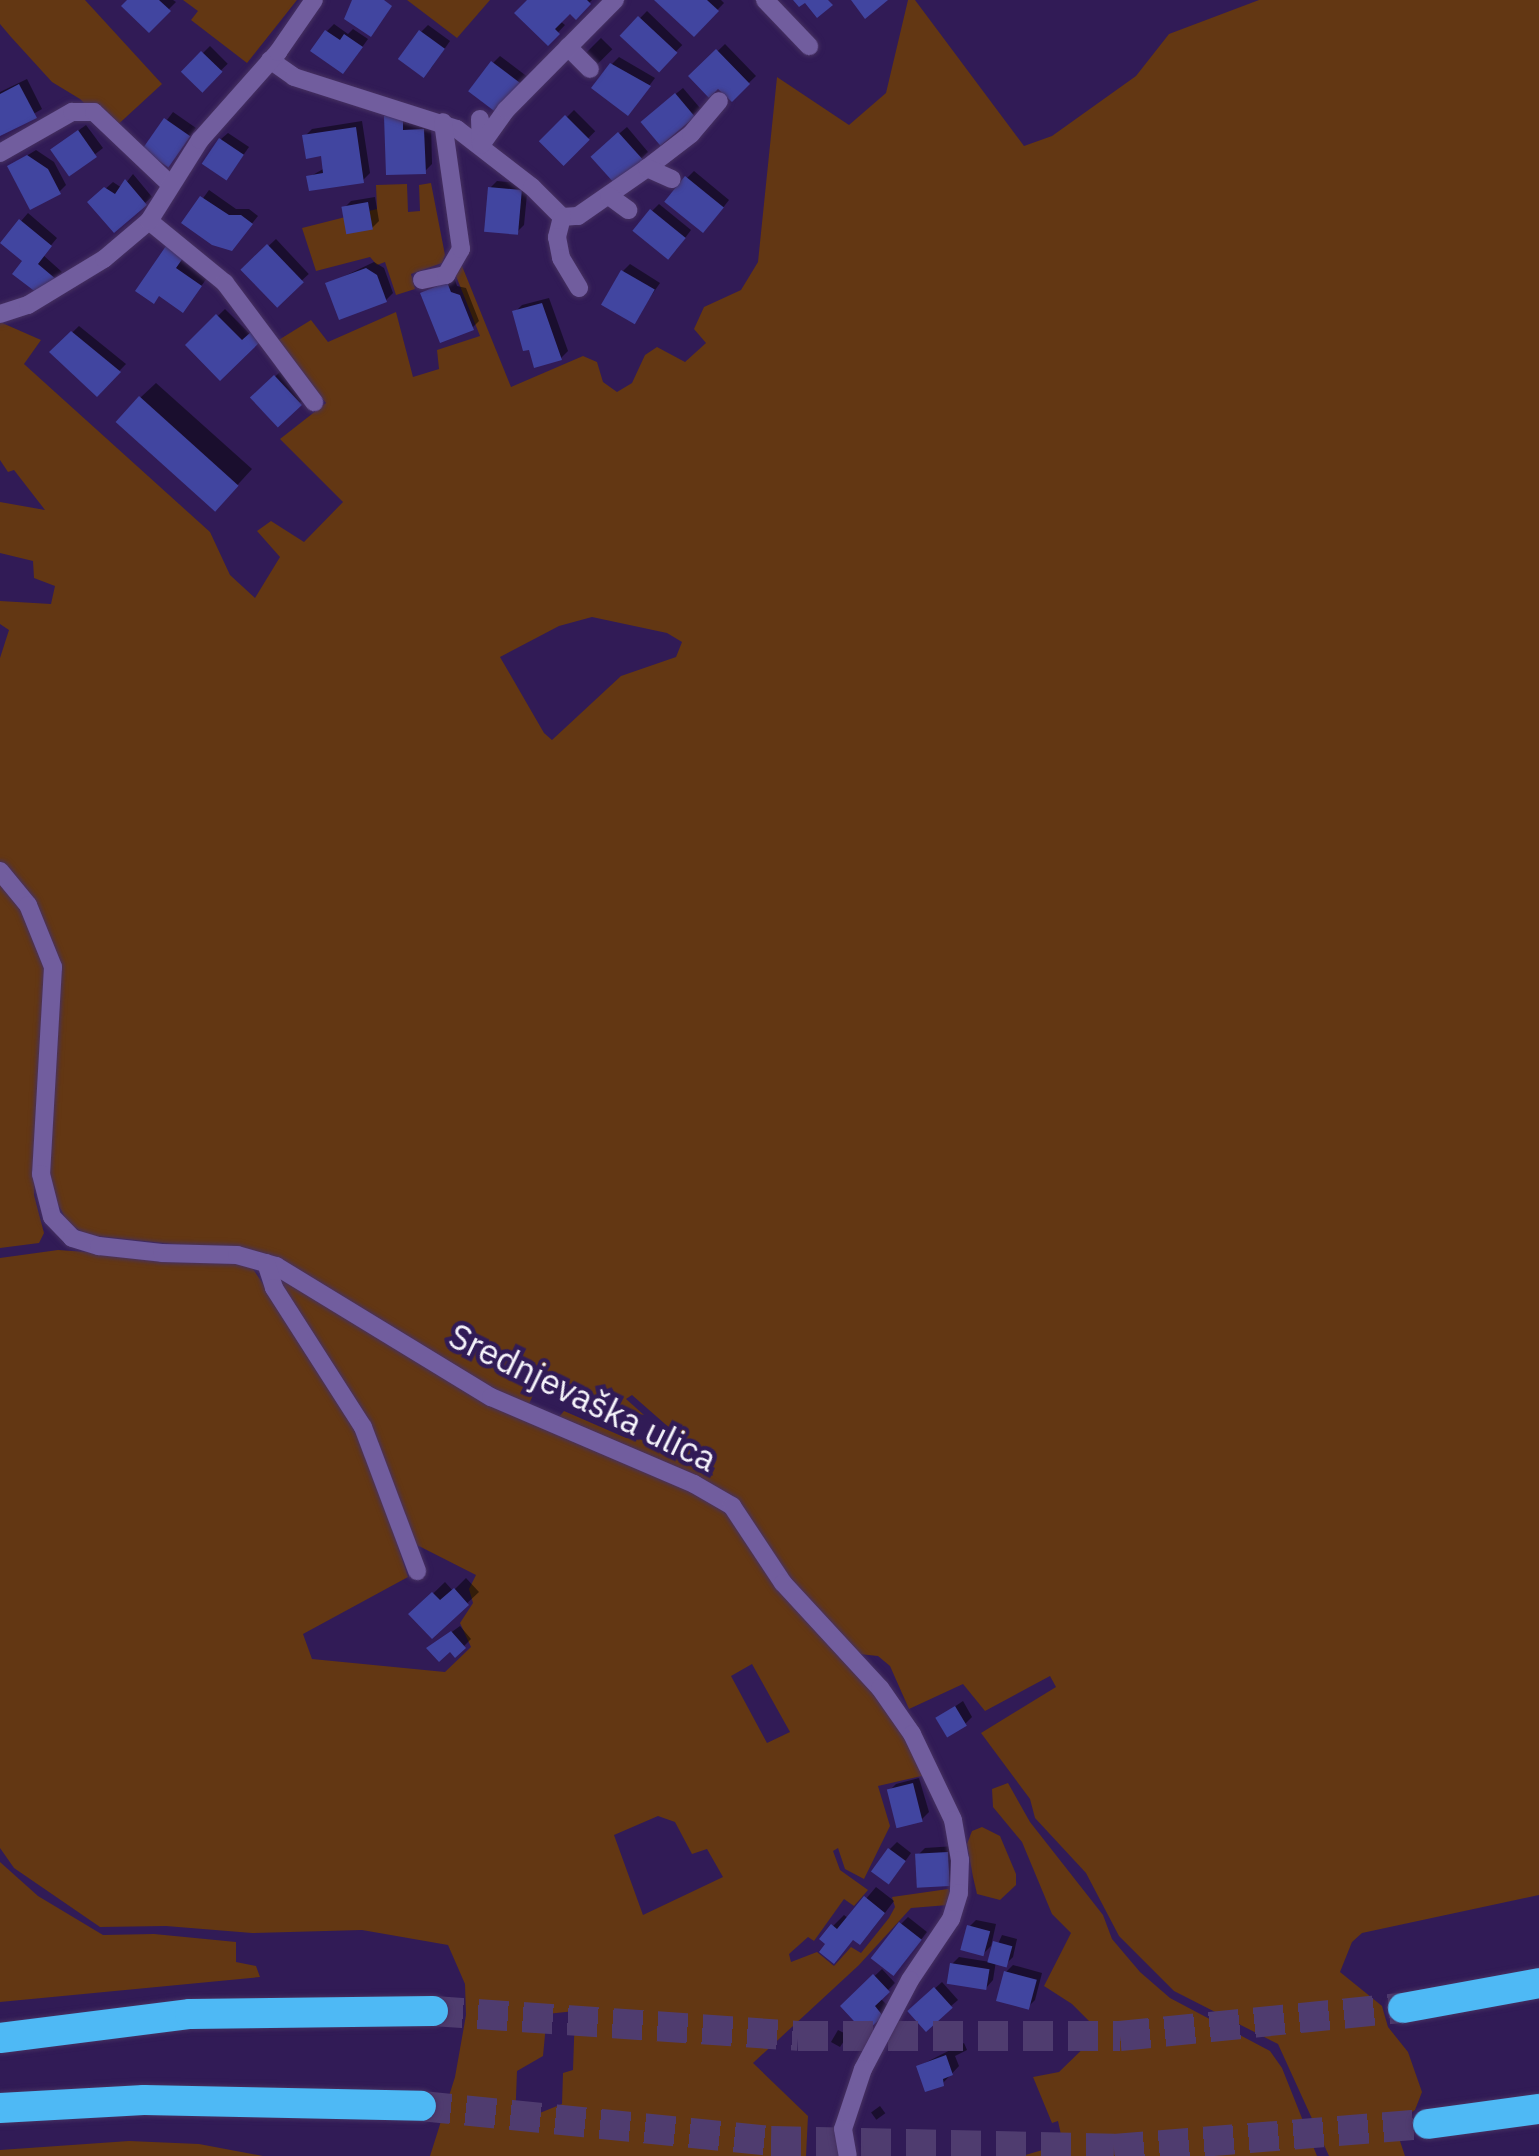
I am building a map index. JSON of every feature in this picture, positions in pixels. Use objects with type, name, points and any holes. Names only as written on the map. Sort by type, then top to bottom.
[{"type":"highway","points":[[1403,2008],[1539,1983]]},
{"type":"highway","points":[[0,2038],[190,2014],[433,2011]]},
{"type":"highway","points":[[0,2108],[144,2100],[421,2106]]},
{"type":"highway","points":[[1428,2124],[1539,2109]]},
{"type":"street","points":[[0,314],[28,305],[104,259],[149,221],[220,115],[270,60],[314,0]]},
{"type":"street","points":[[481,145],[506,110],[614,0]]},
{"type":"street","points":[[765,0],[809,46]]},
{"type":"street","points":[[568,46],[590,69]]},
{"type":"street","points":[[270,60],[294,77],[443,122],[481,145],[562,217],[578,216],[648,168],[719,101]]},
{"type":"street","points":[[0,153],[72,112],[94,112],[171,185]]},
{"type":"street","points":[[480,118],[481,145]]},
{"type":"street","points":[[422,280],[446,275],[461,249],[443,122]]},
{"type":"street","points":[[648,168],[672,179]]},
{"type":"street","points":[[608,196],[628,210]]},
{"type":"street","points":[[562,217],[557,238],[562,258],[579,288]]},
{"type":"street","points":[[149,221],[225,283],[314,402]]},
{"type":"street","name":"Srednjevaška ulica","points":[[0,872],[28,905],[52,967],[41,1174],[52,1217],[72,1238],[99,1246],[237,1255],[266,1263],[298,1277],[491,1396],[694,1484],[732,1506],[783,1583],[880,1688],[912,1734],[952,1820],[960,1860],[959,1893],[951,1919],[910,1980],[863,2069],[843,2128],[848,2156]]},
{"type":"street","points":[[266,1263],[274,1288],[363,1426],[417,1571]]},
{"type":"shaded area","points":[[0,0],[85,0],[162,84],[112,130],[80,99],[52,82],[11,37],[0,24]]},
{"type":"shaded area","points":[[183,0],[297,0],[247,63],[191,20],[198,11]]},
{"type":"shaded area","points":[[407,0],[490,0],[457,38]]},
{"type":"shaded area","points":[[908,0],[915,0],[1024,146],[1052,136],[1136,76],[1169,34],[1259,0],[1539,0],[1539,1895],[1362,1933],[1352,1942],[1340,1972],[1382,2006],[1388,2027],[1408,2052],[1422,2092],[1415,2110],[1400,2120],[1396,2129],[1405,2156],[1329,2156],[1278,2044],[1174,1991],[1119,1936],[1086,1873],[1035,1818],[1030,1799],[981,1733],[1056,1687],[1050,1676],[985,1711],[963,1684],[909,1709],[890,1666],[878,1656],[859,1654],[809,1606],[749,1518],[559,1417],[564,1411],[626,1438],[689,1445],[632,1395],[626,1399],[644,1415],[616,1409],[541,1378],[528,1406],[230,1250],[87,1235],[68,1223],[45,1180],[55,959],[0,867],[0,658],[9,630],[0,624],[0,601],[51,604],[55,586],[34,578],[33,561],[0,553],[0,502],[45,510],[14,470],[8,472],[0,460],[0,322],[41,340],[24,364],[210,532],[230,575],[255,598],[280,557],[257,531],[271,521],[304,542],[343,502],[280,439],[326,403],[277,341],[311,320],[328,342],[396,312],[413,377],[439,369],[437,350],[480,336],[452,266],[462,266],[511,387],[583,356],[597,362],[603,382],[617,392],[632,383],[645,355],[657,347],[685,362],[706,343],[694,329],[704,307],[741,290],[758,262],[777,77],[849,125],[886,93]],"holes":[[[592,617],[667,633],[682,642],[676,657],[621,676],[552,740],[544,733],[500,657],[559,626]]]},
{"type":"shaded area","points":[[431,183],[445,255],[442,263],[411,274],[415,289],[396,295],[385,262],[377,265],[370,257],[316,271],[302,228],[377,209],[376,185],[407,184],[408,212],[420,211],[419,185]]},
{"type":"shaded area","points":[[0,880],[26,914],[43,948],[46,975],[34,1195],[44,1233],[39,1243],[0,1248]]},
{"type":"shaded area","points":[[58,1250],[249,1263],[345,1407],[368,1455],[408,1577],[303,1634],[312,1659],[445,1672],[471,1647],[460,1623],[473,1603],[469,1589],[476,1575],[409,1541],[377,1451],[277,1286],[279,1275],[456,1384],[722,1505],[859,1672],[930,1774],[878,1786],[890,1826],[864,1879],[845,1869],[838,1848],[833,1851],[840,1870],[868,1890],[854,1906],[844,1899],[814,1941],[808,1937],[789,1954],[791,1962],[817,1952],[834,1966],[851,1947],[861,1953],[889,1918],[895,1907],[892,1897],[948,1889],[952,1894],[948,1905],[911,1908],[859,1965],[753,2063],[808,2116],[806,2156],[430,2156],[455,2077],[466,2015],[465,1984],[448,1945],[362,1930],[252,1933],[166,1926],[100,1927],[14,1868],[0,1848],[0,1258]],"holes":[[[752,1664],[790,1732],[767,1743],[731,1676]],[[658,1816],[675,1822],[692,1854],[707,1849],[723,1877],[643,1915],[614,1835]],[[575,2011],[573,2070],[563,2073],[562,2104],[515,2123],[517,2071],[543,2056],[547,2014]]]},
{"type":"shaded area","points":[[1008,1783],[1030,1822],[1103,1915],[1112,1939],[1140,1972],[1170,1998],[1270,2051],[1282,2068],[1317,2156],[1022,2156],[1063,2144],[1058,2121],[1052,2123],[1033,2077],[1059,2072],[1097,2035],[1095,2027],[1072,2004],[1044,1986],[1071,1933],[1052,1914],[1022,1842],[993,1807],[992,1789]]},
{"type":"shaded area","points":[[982,1827],[1000,1836],[1016,1874],[1016,1885],[1000,1900],[977,1894],[967,1844],[972,1831]]},
{"type":"shaded area","points":[[0,1862],[38,1896],[103,1935],[154,1934],[236,1942],[236,1962],[256,1966],[260,1977],[0,2002]]},
{"type":"shaded area","points":[[129,2141],[199,2144],[263,2156],[0,2156],[0,2150]]},
{"type":"building","points":[[127,0],[159,0],[171,11],[149,33],[121,6]]},
{"type":"building","points":[[352,0],[384,0],[392,6],[371,37],[344,19]]},
{"type":"building","points":[[527,0],[587,0],[591,4],[576,20],[570,14],[555,29],[560,34],[548,46],[514,13]]},
{"type":"building","points":[[654,0],[707,0],[719,11],[694,37]]},
{"type":"building","points":[[793,0],[828,0],[833,5],[817,18],[805,3],[799,7]]},
{"type":"building","points":[[851,0],[888,0],[865,19]]},
{"type":"building","points":[[638,16],[677,53],[659,73],[620,36]]},
{"type":"building","points":[[325,30],[340,40],[344,34],[363,47],[343,74],[310,51]]},
{"type":"building","points":[[419,30],[445,49],[424,78],[398,59]]},
{"type":"building","points":[[716,49],[750,84],[732,102],[718,89],[709,98],[688,76]]},
{"type":"building","points":[[201,51],[223,72],[202,93],[181,72]]},
{"type":"building","points":[[491,61],[524,86],[501,116],[468,91]]},
{"type":"building","points":[[610,63],[651,86],[628,116],[591,88]]},
{"type":"building","points":[[19,84],[37,118],[0,136],[0,94]]},
{"type":"building","points":[[675,93],[695,117],[660,146],[641,122]]},
{"type":"building","points":[[403,115],[403,130],[424,129],[426,174],[386,175],[384,116]]},
{"type":"building","points":[[565,115],[590,140],[564,166],[539,141]]},
{"type":"building","points":[[164,118],[190,136],[168,167],[142,149]]},
{"type":"building","points":[[356,127],[364,183],[309,191],[306,176],[323,173],[321,156],[306,159],[302,135]]},
{"type":"building","points":[[78,130],[97,157],[69,177],[50,150]]},
{"type":"building","points":[[618,132],[643,160],[616,185],[591,157]]},
{"type":"building","points":[[219,138],[244,155],[227,180],[202,164]]},
{"type":"building","points":[[27,155],[48,169],[61,194],[30,210],[7,166]]},
{"type":"building","points":[[685,176],[724,207],[703,233],[664,202]]},
{"type":"building","points":[[125,179],[147,205],[114,233],[87,202],[104,187],[115,194]]},
{"type":"building","points":[[488,187],[522,190],[518,235],[484,232]]},
{"type":"building","points":[[200,196],[229,215],[241,215],[253,224],[232,251],[212,245],[181,223]]},
{"type":"building","points":[[368,202],[373,230],[346,234],[341,207]]},
{"type":"building","points":[[650,209],[686,238],[668,260],[632,231]]},
{"type":"building","points":[[19,219],[52,246],[38,264],[57,280],[37,293],[12,274],[22,261],[0,243]]},
{"type":"building","points":[[267,244],[304,282],[277,308],[240,270]]},
{"type":"building","points":[[166,246],[183,258],[176,268],[202,286],[183,313],[159,296],[154,304],[135,291]]},
{"type":"building","points":[[366,268],[377,275],[387,302],[339,320],[325,283]]},
{"type":"building","points":[[621,270],[655,289],[635,324],[601,305]]},
{"type":"building","points":[[447,282],[451,292],[460,295],[474,330],[440,343],[420,293]]},
{"type":"building","points":[[542,303],[562,360],[534,368],[529,350],[523,351],[512,311]]},
{"type":"building","points":[[216,314],[242,340],[251,332],[261,341],[220,381],[185,345]]},
{"type":"building","points":[[71,331],[121,372],[97,397],[49,352]]},
{"type":"building","points":[[274,375],[302,405],[278,427],[250,398]]},
{"type":"building","points":[[139,396],[239,486],[215,512],[116,422]]},
{"type":"building","points":[[454,1588],[469,1605],[432,1639],[408,1614],[432,1592],[440,1600]]},
{"type":"building","points":[[451,1631],[466,1648],[455,1658],[450,1652],[439,1662],[426,1648]]},
{"type":"building","points":[[955,1706],[967,1726],[947,1738],[935,1718]]},
{"type":"building","points":[[913,1783],[923,1822],[896,1828],[887,1790]]},
{"type":"building","points":[[888,1848],[906,1861],[889,1884],[871,1871]]},
{"type":"building","points":[[948,1852],[950,1886],[917,1888],[915,1854]]},
{"type":"building","points":[[864,1896],[885,1913],[860,1945],[853,1940],[834,1964],[819,1952],[825,1944],[819,1939],[831,1924],[837,1929]]},
{"type":"building","points":[[899,1922],[922,1940],[894,1976],[871,1958]]},
{"type":"building","points":[[967,1925],[990,1931],[983,1956],[960,1950]]},
{"type":"building","points":[[993,1941],[1012,1946],[1007,1967],[987,1962]]},
{"type":"building","points":[[950,1963],[990,1969],[986,1990],[947,1984]]},
{"type":"building","points":[[1004,1971],[1037,1980],[1029,2010],[996,2001]]},
{"type":"building","points":[[873,1974],[890,1992],[875,2006],[883,2016],[865,2033],[840,2006]]},
{"type":"building","points":[[934,1987],[953,2008],[926,2032],[907,2011]]},
{"type":"building","points":[[946,2055],[953,2075],[943,2079],[944,2086],[925,2092],[916,2066]]},
{"type":"tunnel","points":[[433,2011],[798,2036],[1120,2036],[1403,2008]]},
{"type":"tunnel","points":[[421,2106],[771,2141],[1114,2149],[1428,2124]]}]
